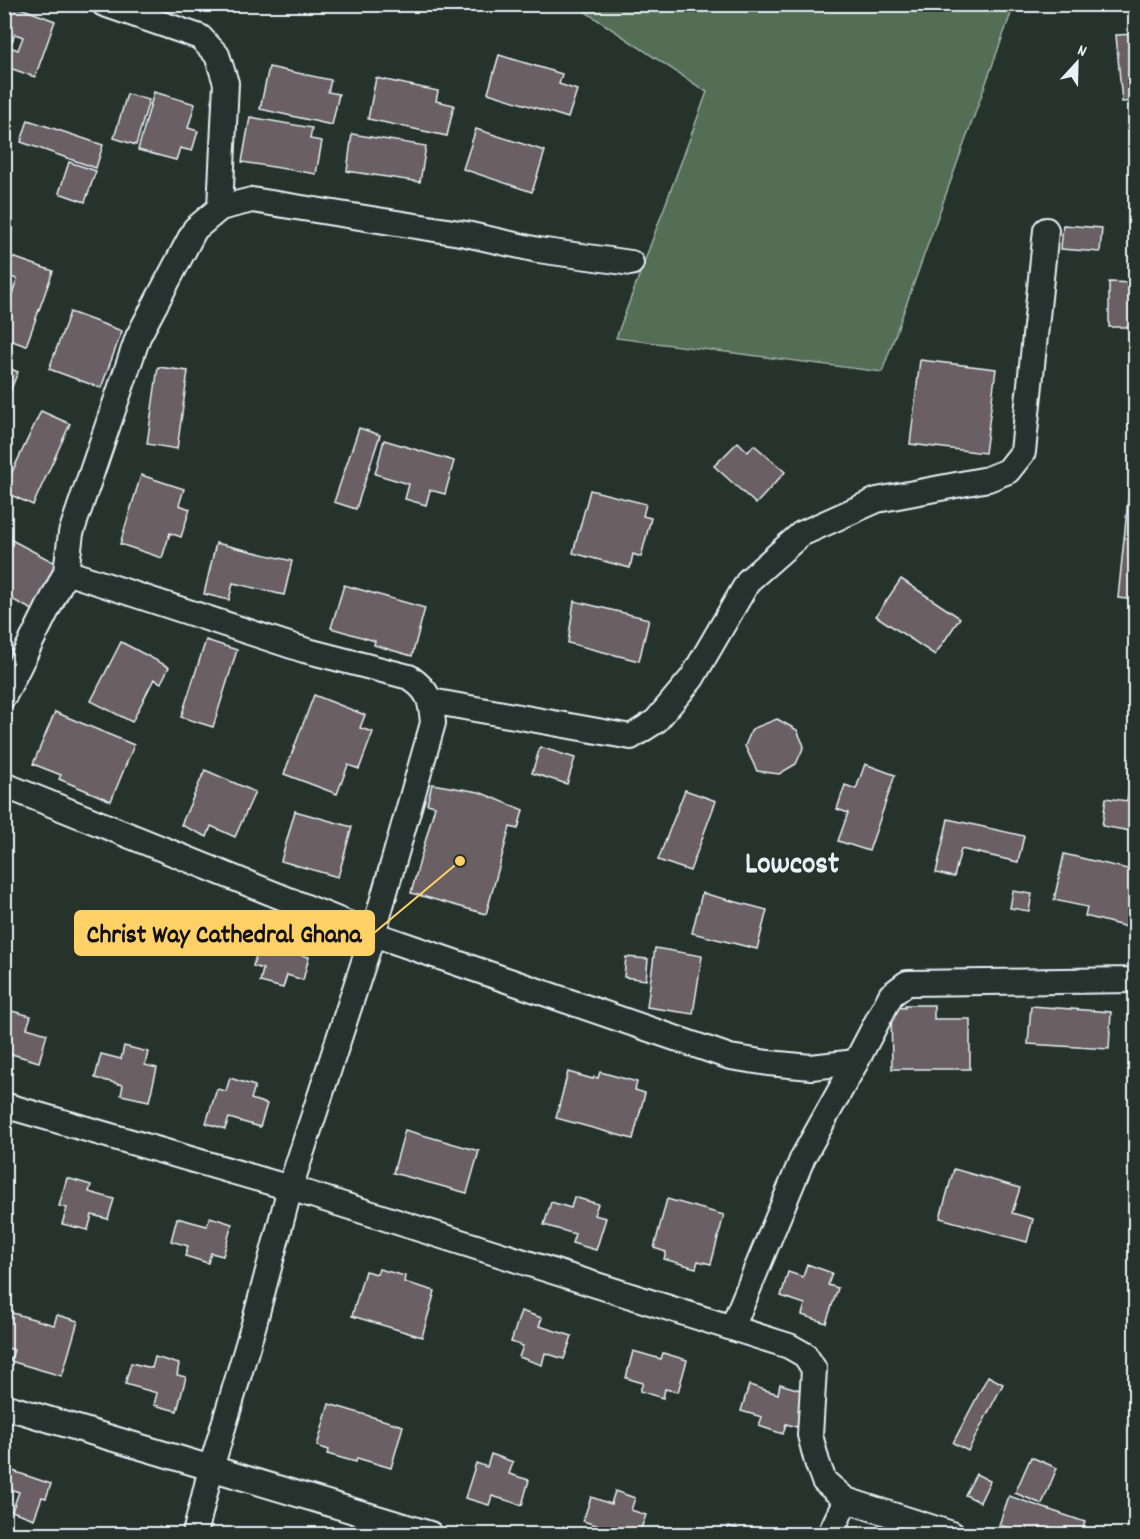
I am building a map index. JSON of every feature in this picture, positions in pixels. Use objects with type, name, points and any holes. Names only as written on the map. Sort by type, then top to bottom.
[{"type":"street","points":[[104,4],[200,37],[217,54],[226,82],[220,208]]},
{"type":"street","points":[[4,696],[66,572],[71,533],[138,337],[195,229],[220,208],[252,200],[466,234],[537,250],[631,263]]},
{"type":"street","points":[[431,701],[631,737],[656,721],[692,678],[749,580],[801,534],[877,500],[988,479],[1008,471],[1023,452],[1046,230]]},
{"type":"street","points":[[66,572],[304,650],[409,677],[423,687],[431,701],[433,723],[374,934],[290,1188],[254,1324],[211,1468],[195,1534]]},
{"type":"street","points":[[4,785],[374,934],[730,1057],[768,1064],[811,1067],[856,1062]]},
{"type":"street","points":[[732,1328],[803,1157],[891,995],[907,983],[1133,980],[1136,977]]},
{"type":"street","points":[[4,1105],[290,1188],[789,1346],[805,1355],[814,1369],[810,1435],[824,1481],[846,1500],[952,1534]]},
{"type":"street","points":[[4,1406],[430,1534]]},
{"type":"street","points":[[830,1534],[846,1500]]},
{"type":"green space","points":[[575,5],[1014,5],[882,372],[616,338],[707,92]]},
{"type":"building","points":[[4,4],[10,4],[55,21],[35,77],[4,66]],"holes":[[[15,34],[23,37],[18,50],[10,47]]]},
{"type":"building","points":[[1136,34],[1136,101],[1122,102],[1116,35]]},
{"type":"building","points":[[499,55],[562,74],[559,84],[577,90],[568,118],[488,93]]},
{"type":"building","points":[[269,67],[331,80],[328,92],[339,94],[332,125],[260,109]]},
{"type":"building","points":[[376,78],[438,91],[436,101],[454,105],[447,136],[368,119]]},
{"type":"building","points":[[154,92],[195,104],[188,128],[198,131],[192,151],[180,148],[176,160],[138,150]]},
{"type":"building","points":[[127,94],[149,100],[136,145],[114,138]]},
{"type":"building","points":[[250,117],[312,128],[310,139],[322,141],[316,174],[242,162]]},
{"type":"building","points":[[28,120],[103,145],[96,168],[21,142]]},
{"type":"building","points":[[476,129],[545,151],[532,192],[463,169]]},
{"type":"building","points":[[352,134],[426,146],[420,182],[347,171]]},
{"type":"building","points":[[69,162],[96,171],[85,202],[59,193]]},
{"type":"building","points":[[1063,225],[1102,228],[1100,252],[1061,249]]},
{"type":"building","points":[[4,254],[53,271],[26,346],[4,338],[4,298],[10,300],[17,279],[4,275]]},
{"type":"building","points":[[1109,282],[1136,283],[1136,327],[1109,327]]},
{"type":"building","points":[[70,312],[122,331],[101,388],[49,369]]},
{"type":"building","points":[[920,360],[996,369],[985,453],[910,444]]},
{"type":"building","points":[[4,366],[18,372],[4,406]]},
{"type":"building","points":[[158,367],[188,371],[177,449],[147,444]]},
{"type":"building","points":[[41,411],[70,424],[33,505],[4,492],[4,489]]},
{"type":"building","points":[[359,428],[380,435],[356,509],[334,502]]},
{"type":"building","points":[[384,440],[454,461],[445,494],[430,490],[426,505],[405,499],[409,484],[375,474]]},
{"type":"building","points":[[738,442],[748,452],[754,445],[785,472],[756,504],[714,466]]},
{"type":"building","points":[[141,475],[184,489],[179,505],[190,509],[181,537],[170,533],[162,558],[120,544]]},
{"type":"building","points":[[590,490],[646,504],[643,516],[651,518],[641,557],[633,554],[630,568],[573,553]]},
{"type":"building","points":[[1128,500],[1136,500],[1136,600],[1118,598]]},
{"type":"building","points":[[4,536],[61,566],[36,612],[4,595],[8,587],[4,585]]},
{"type":"building","points":[[216,543],[292,561],[284,595],[233,583],[229,600],[204,594]]},
{"type":"building","points":[[901,579],[960,618],[935,655],[876,616]]},
{"type":"building","points":[[344,585],[425,608],[412,656],[374,645],[375,641],[331,628]]},
{"type":"building","points":[[574,601],[649,619],[639,661],[568,643]]},
{"type":"building","points":[[206,640],[237,650],[213,727],[181,717]]},
{"type":"building","points":[[121,642],[169,667],[161,683],[154,679],[132,722],[91,701]]},
{"type":"building","points":[[4,648],[17,653],[4,682]]},
{"type":"building","points":[[314,695],[365,715],[360,728],[373,732],[359,769],[348,765],[337,794],[284,774]]},
{"type":"building","points":[[55,712],[134,745],[111,801],[59,779],[61,775],[33,764]]},
{"type":"building","points":[[777,719],[797,730],[804,746],[796,764],[779,774],[757,771],[745,746],[752,729]]},
{"type":"building","points":[[1136,746],[1136,832],[1102,826],[1106,798],[1127,801]]},
{"type":"building","points":[[540,747],[575,758],[567,784],[532,773]]},
{"type":"building","points":[[865,764],[895,775],[869,851],[838,841],[848,813],[837,809],[845,785],[856,789]]},
{"type":"building","points":[[205,770],[255,792],[235,837],[211,826],[207,837],[181,825]]},
{"type":"building","points":[[432,784],[479,792],[523,810],[518,829],[510,827],[486,914],[411,893],[435,806],[427,804]]},
{"type":"building","points":[[685,790],[716,801],[690,871],[658,860]]},
{"type":"building","points":[[295,811],[352,827],[338,877],[281,861]]},
{"type":"building","points":[[948,819],[1024,836],[1018,862],[961,849],[954,877],[936,873]]},
{"type":"building","points":[[1064,854],[1136,871],[1136,908],[1131,928],[1085,916],[1087,907],[1054,900]]},
{"type":"building","points":[[1013,891],[1032,894],[1029,911],[1010,908]]},
{"type":"building","points":[[702,893],[767,910],[757,949],[692,933]]},
{"type":"building","points":[[262,936],[283,942],[281,950],[309,957],[303,980],[287,975],[283,988],[260,982],[263,969],[253,966]]},
{"type":"building","points":[[655,948],[702,956],[693,1014],[647,1007]]},
{"type":"building","points":[[626,957],[648,959],[646,980],[624,977]]},
{"type":"building","points":[[905,1005],[934,1005],[934,1019],[970,1019],[970,1069],[892,1069],[891,1007],[905,1008]]},
{"type":"building","points":[[1031,1006],[1111,1012],[1109,1049],[1028,1044]]},
{"type":"building","points":[[8,1010],[31,1016],[27,1028],[47,1034],[39,1062],[8,1053],[4,1060],[4,1021]]},
{"type":"building","points":[[124,1046],[148,1052],[145,1065],[157,1068],[149,1101],[121,1095],[123,1085],[95,1078],[101,1054],[121,1059]]},
{"type":"building","points":[[568,1072],[593,1079],[598,1078],[600,1072],[637,1082],[635,1090],[645,1093],[633,1139],[556,1118]]},
{"type":"building","points":[[230,1078],[255,1086],[251,1099],[267,1104],[260,1127],[229,1118],[225,1129],[206,1123],[217,1089],[226,1091]]},
{"type":"building","points":[[405,1130],[479,1151],[467,1193],[393,1173]]},
{"type":"building","points":[[954,1169],[1020,1188],[1012,1213],[1033,1219],[1027,1242],[940,1218]]},
{"type":"building","points":[[67,1178],[91,1185],[89,1192],[114,1199],[108,1219],[92,1215],[88,1230],[62,1224],[67,1208],[59,1206]]},
{"type":"building","points":[[574,1197],[598,1204],[594,1215],[606,1218],[596,1250],[572,1243],[575,1234],[544,1225],[551,1202],[571,1208]]},
{"type":"building","points":[[667,1199],[724,1215],[711,1264],[698,1261],[696,1268],[664,1259],[666,1252],[654,1248]]},
{"type":"building","points":[[210,1217],[232,1224],[223,1256],[211,1253],[208,1263],[185,1256],[188,1246],[171,1241],[177,1218],[207,1226]]},
{"type":"building","points":[[807,1264],[832,1273],[828,1285],[838,1288],[826,1323],[802,1315],[805,1304],[781,1296],[788,1272],[803,1277]]},
{"type":"building","points":[[379,1269],[405,1276],[404,1282],[435,1291],[422,1337],[352,1316],[365,1271],[377,1274]]},
{"type":"building","points":[[521,1311],[542,1318],[539,1326],[572,1336],[564,1359],[545,1353],[542,1365],[519,1357],[523,1346],[511,1342]]},
{"type":"building","points":[[9,1312],[54,1325],[57,1315],[78,1321],[62,1376],[10,1361],[14,1350],[4,1347],[4,1328]]},
{"type":"building","points":[[633,1351],[661,1359],[663,1353],[687,1360],[678,1392],[665,1389],[663,1398],[640,1391],[643,1383],[626,1378]]},
{"type":"building","points":[[155,1357],[179,1364],[177,1375],[186,1377],[177,1411],[154,1405],[157,1393],[125,1384],[131,1363],[152,1368]]},
{"type":"building","points":[[988,1376],[1003,1384],[968,1451],[953,1443]]},
{"type":"building","points":[[780,1384],[807,1392],[797,1427],[786,1424],[783,1434],[759,1426],[762,1417],[741,1411],[749,1385],[778,1394]]},
{"type":"building","points":[[329,1404],[403,1426],[391,1468],[357,1458],[356,1462],[327,1454],[329,1450],[317,1446]]},
{"type":"building","points":[[491,1454],[513,1462],[509,1474],[529,1480],[522,1505],[492,1496],[489,1505],[465,1498],[476,1463],[487,1467]]},
{"type":"building","points":[[1031,1457],[1057,1468],[1042,1504],[1015,1493]]},
{"type":"building","points":[[10,1470],[51,1484],[46,1498],[42,1497],[34,1519],[12,1511],[19,1492],[4,1487]]},
{"type":"building","points":[[976,1474],[990,1481],[980,1502],[965,1495]]},
{"type":"building","points":[[615,1491],[635,1498],[631,1510],[646,1515],[639,1534],[614,1534],[615,1531],[583,1521],[591,1497],[611,1504]]},
{"type":"building","points":[[1009,1496],[1085,1522],[1081,1534],[1027,1534],[999,1525]]},
{"type":"building","points":[[729,1526],[746,1532],[746,1534],[726,1534]]},
{"type":"building","points":[[705,1529],[721,1534],[703,1534]]},
{"type":"place","name":"Christ Way Cathedral Ghana","points":[[460,861]]},
{"type":"district","name":"Lowcost","points":[[792,862]]}]
